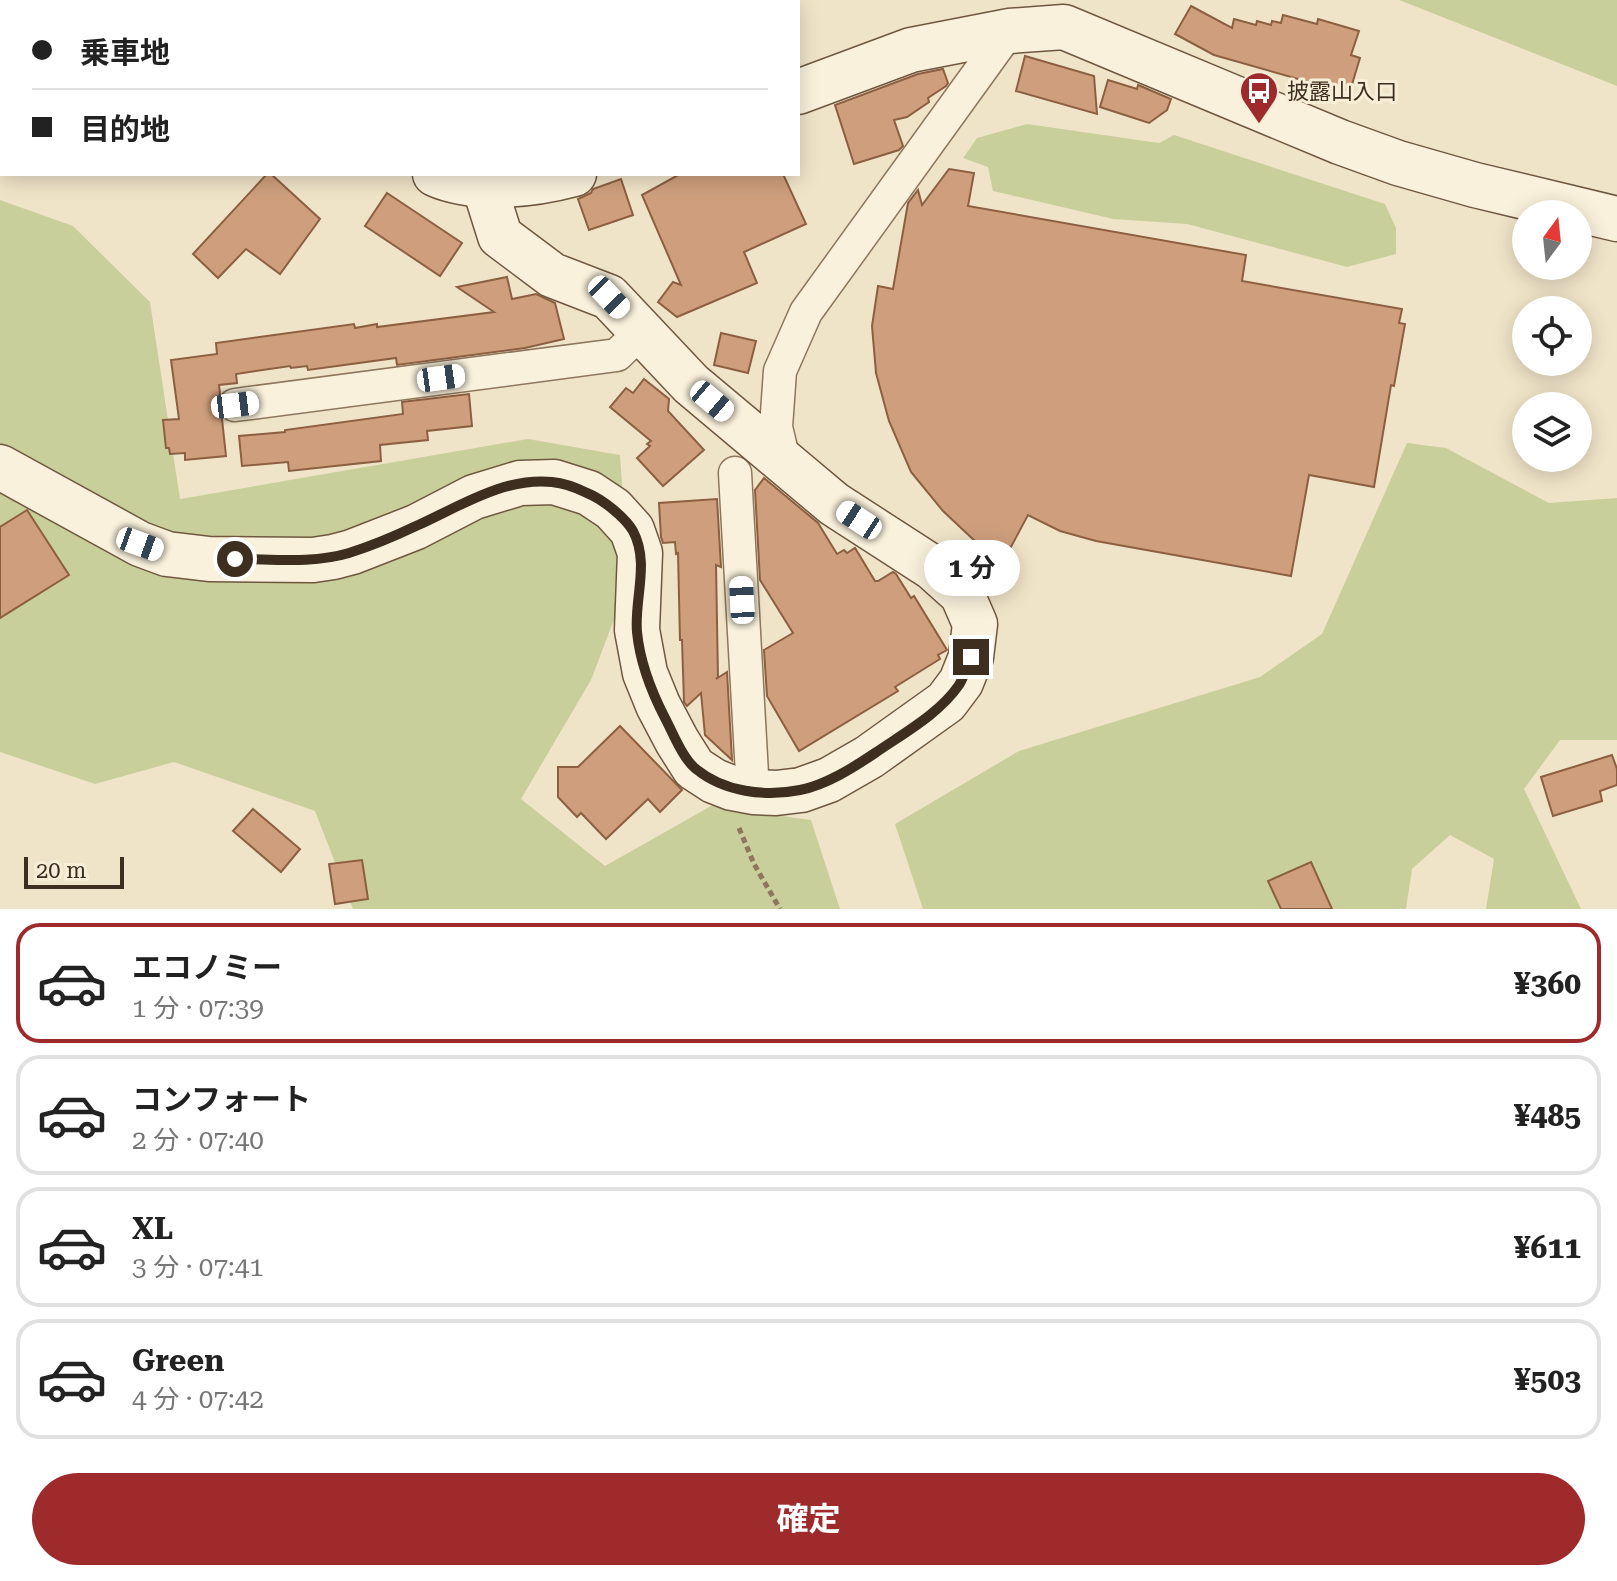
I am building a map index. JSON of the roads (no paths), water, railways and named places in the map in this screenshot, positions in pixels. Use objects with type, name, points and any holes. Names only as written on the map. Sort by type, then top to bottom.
[{"type":"street","points":[[800,91],[911,50],[1009,31],[1062,14],[1340,142],[1398,163],[1475,185],[1617,219]]},
{"type":"street","points":[[784,461],[776,427],[780,371],[806,312],[1009,31]]},
{"type":"street","points":[[439,176],[484,185],[536,183],[566,176]]},
{"type":"street","points":[[0,467],[140,544],[167,554],[209,559],[313,560],[333,557],[416,527],[474,497],[520,483],[554,482],[589,493],[613,509],[632,530],[640,553],[637,630],[645,673],[658,705],[694,768],[714,781],[742,790],[776,793],[801,790],[829,780],[869,757],[946,702],[961,682],[971,657],[975,624],[962,594],[933,568],[834,504],[691,384],[609,297],[552,275],[500,236],[484,185]]},
{"type":"street","points":[[235,405],[617,355],[642,331]]},
{"type":"street","points":[[735,473],[742,790]]},
{"type":"place","name":"披露山入口","points":[[1259,125]]}]
